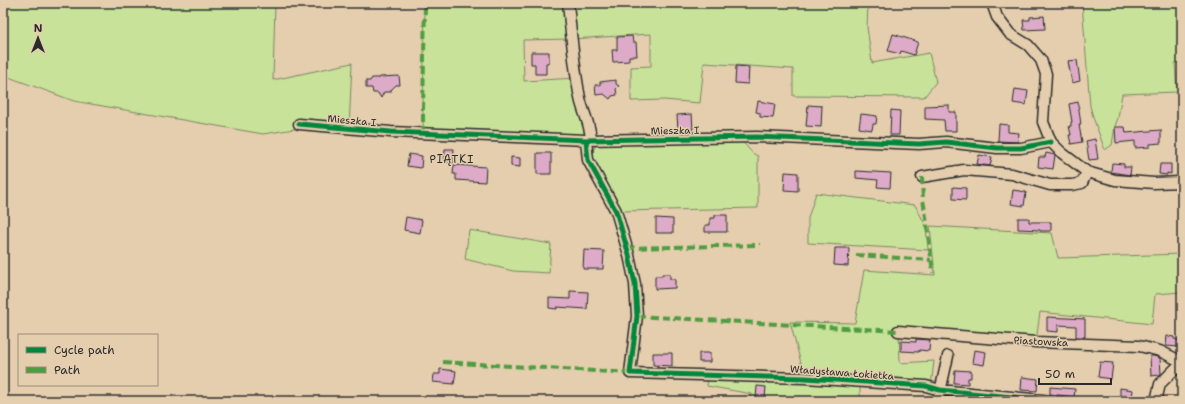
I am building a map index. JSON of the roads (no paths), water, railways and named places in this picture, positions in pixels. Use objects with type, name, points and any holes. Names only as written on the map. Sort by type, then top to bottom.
[{"type":"street","points":[[568,3],[570,34],[581,100],[591,132],[589,140]]},
{"type":"street","points":[[992,3],[997,17],[1010,34],[1028,45],[1041,60],[1046,74],[1044,122],[1051,142],[1062,153],[1087,172],[1115,180],[1154,183],[1182,182]]},
{"type":"street","name":"Mieszka I","points":[[299,124],[391,132],[589,140],[757,137],[919,144],[946,142],[997,148],[1021,148],[1051,142]]},
{"type":"street","name":"Władysława Łokietka","points":[[589,140],[588,160],[616,211],[635,284],[637,316],[630,373],[805,378],[926,386],[940,390],[1053,401]]},
{"type":"street","points":[[922,177],[964,170],[1012,174],[1050,185],[1072,185],[1082,183],[1087,172]]},
{"type":"street","name":"Piastowska","points":[[898,331],[1036,342],[1139,346],[1160,351],[1180,364]]},
{"type":"street","points":[[938,401],[948,356]]},
{"type":"street","points":[[1156,401],[1160,384],[1180,364]]},
{"type":"district","name":"PIĄTKI","points":[[452,159]]}]
